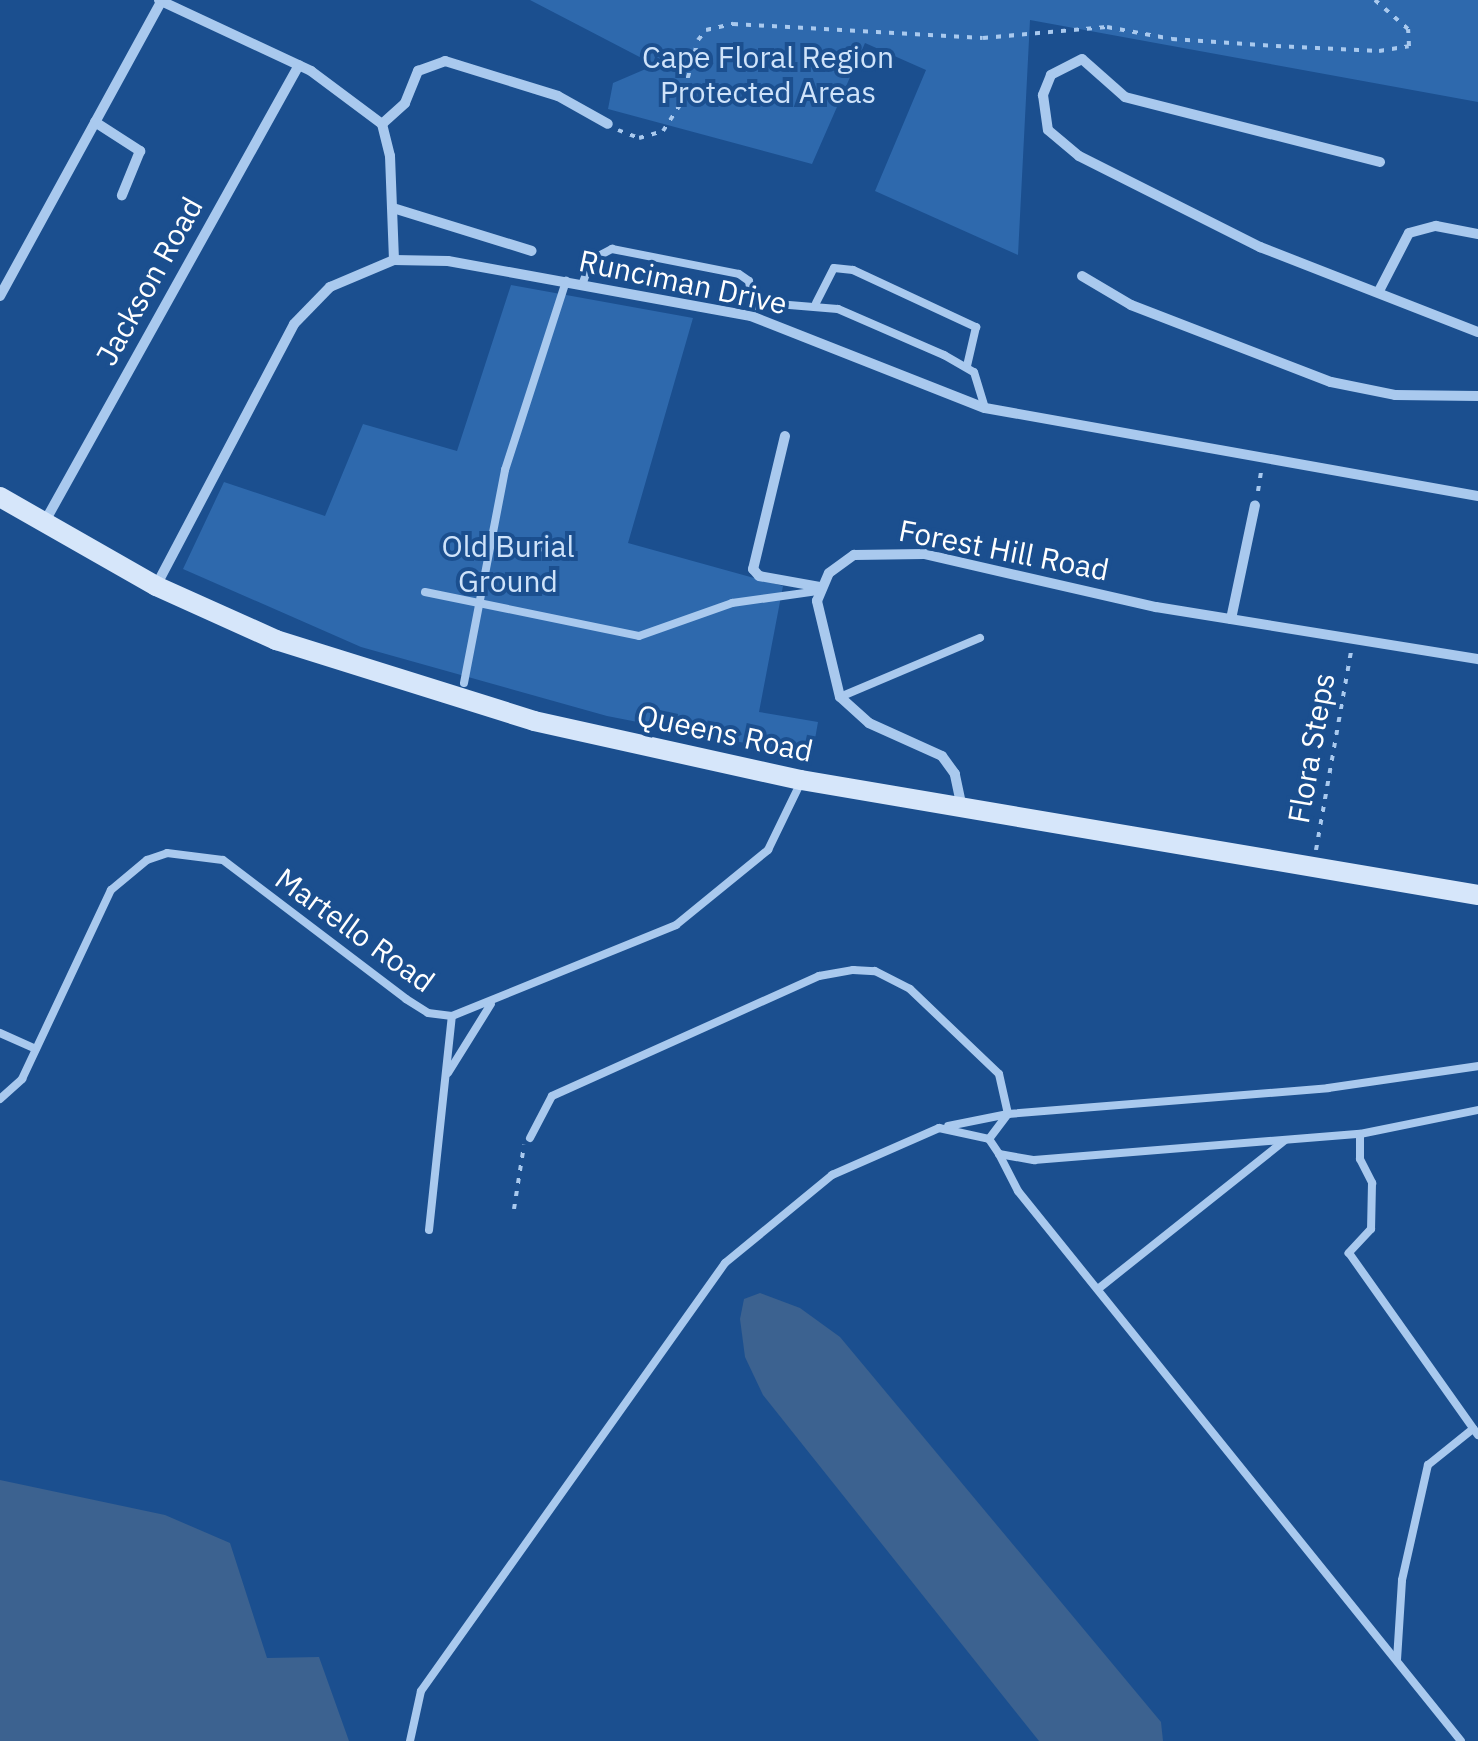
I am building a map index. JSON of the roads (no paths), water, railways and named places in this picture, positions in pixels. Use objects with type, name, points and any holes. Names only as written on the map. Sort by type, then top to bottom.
[{"type":"main road","name":"Queens Road","points":[[0,498],[156,586],[276,640],[390,680],[624,742],[801,780],[1478,895]]},
{"type":"street","points":[[0,296],[161,1],[299,65],[382,124],[393,208],[394,260]]},
{"type":"street","points":[[1380,162],[1125,97],[1082,60],[1051,75],[1044,95],[1048,130],[1079,156],[1260,247],[1379,290],[1478,332]]},
{"type":"street","points":[[382,124],[406,103],[418,71],[445,61],[558,96],[608,124]]},
{"type":"street","name":"Jackson Road","points":[[44,522],[299,65]]},
{"type":"street","points":[[96,122],[140,151],[122,195]]},
{"type":"street","points":[[393,208],[532,251]]},
{"type":"street","points":[[1379,290],[1409,233],[1436,226],[1478,234]]},
{"type":"street","name":"Runciman Drive","points":[[156,586],[294,324],[330,287],[394,260],[448,261],[752,316],[985,408],[1478,496]]},
{"type":"street","points":[[1082,276],[1131,305],[1331,382],[1395,395],[1478,396]]},
{"type":"street","points":[[785,436],[753,569],[758,576],[820,589],[817,610],[840,697],[869,723],[942,756],[955,774],[962,809]]},
{"type":"street","points":[[1231,618],[1256,505]]},
{"type":"street","name":"Forest Hill Road","points":[[820,589],[854,555],[901,552],[1231,618],[1354,635],[1478,659]]},
{"type":"lane","points":[[582,285],[591,260],[612,249],[739,274],[749,281],[754,302],[752,316]]},
{"type":"lane","points":[[816,303],[834,268],[853,270],[976,327],[968,366],[985,408]]},
{"type":"lane","points":[[464,683],[505,470],[566,282]]},
{"type":"lane","points":[[754,302],[816,303],[968,366]]},
{"type":"lane","points":[[492,537],[554,550]]},
{"type":"lane","points":[[424,592],[639,636],[732,603],[820,589]]},
{"type":"lane","points":[[840,697],[980,638]]},
{"type":"lane","name":"Martello Road","points":[[0,1099],[22,1079],[111,890],[131,869],[168,854],[223,860],[406,999],[428,1013],[452,1016],[491,1004],[676,925],[768,850],[801,780]]},
{"type":"lane","points":[[530,1138],[552,1096],[819,976],[853,970],[875,971],[910,990],[985,1055],[999,1074],[1008,1114]]},
{"type":"lane","points":[[446,1076],[491,1004]]},
{"type":"lane","points":[[429,1230],[452,1016]]},
{"type":"lane","points":[[0,1033],[36,1050]]},
{"type":"lane","points":[[410,1741],[420,1691],[725,1263],[832,1175],[939,1128],[1008,1114],[1328,1088],[1478,1066]]},
{"type":"lane","points":[[999,1154],[1034,1160],[1360,1134],[1478,1110]]},
{"type":"lane","points":[[988,1138],[1008,1114]]},
{"type":"lane","points":[[939,1128],[988,1138],[1018,1191],[1461,1741]]},
{"type":"lane","points":[[1360,1134],[1360,1159],[1372,1183],[1372,1229],[1349,1253],[1476,1432],[1428,1465],[1402,1580],[1396,1662]]},
{"type":"lane","points":[[1098,1289],[1285,1140]]},
{"type":"park label","name":"Cape Floral Region Protected Areas","points":[[768,74]]},
{"type":"park label","name":"Old Burial Ground","points":[[508,563]]}]
